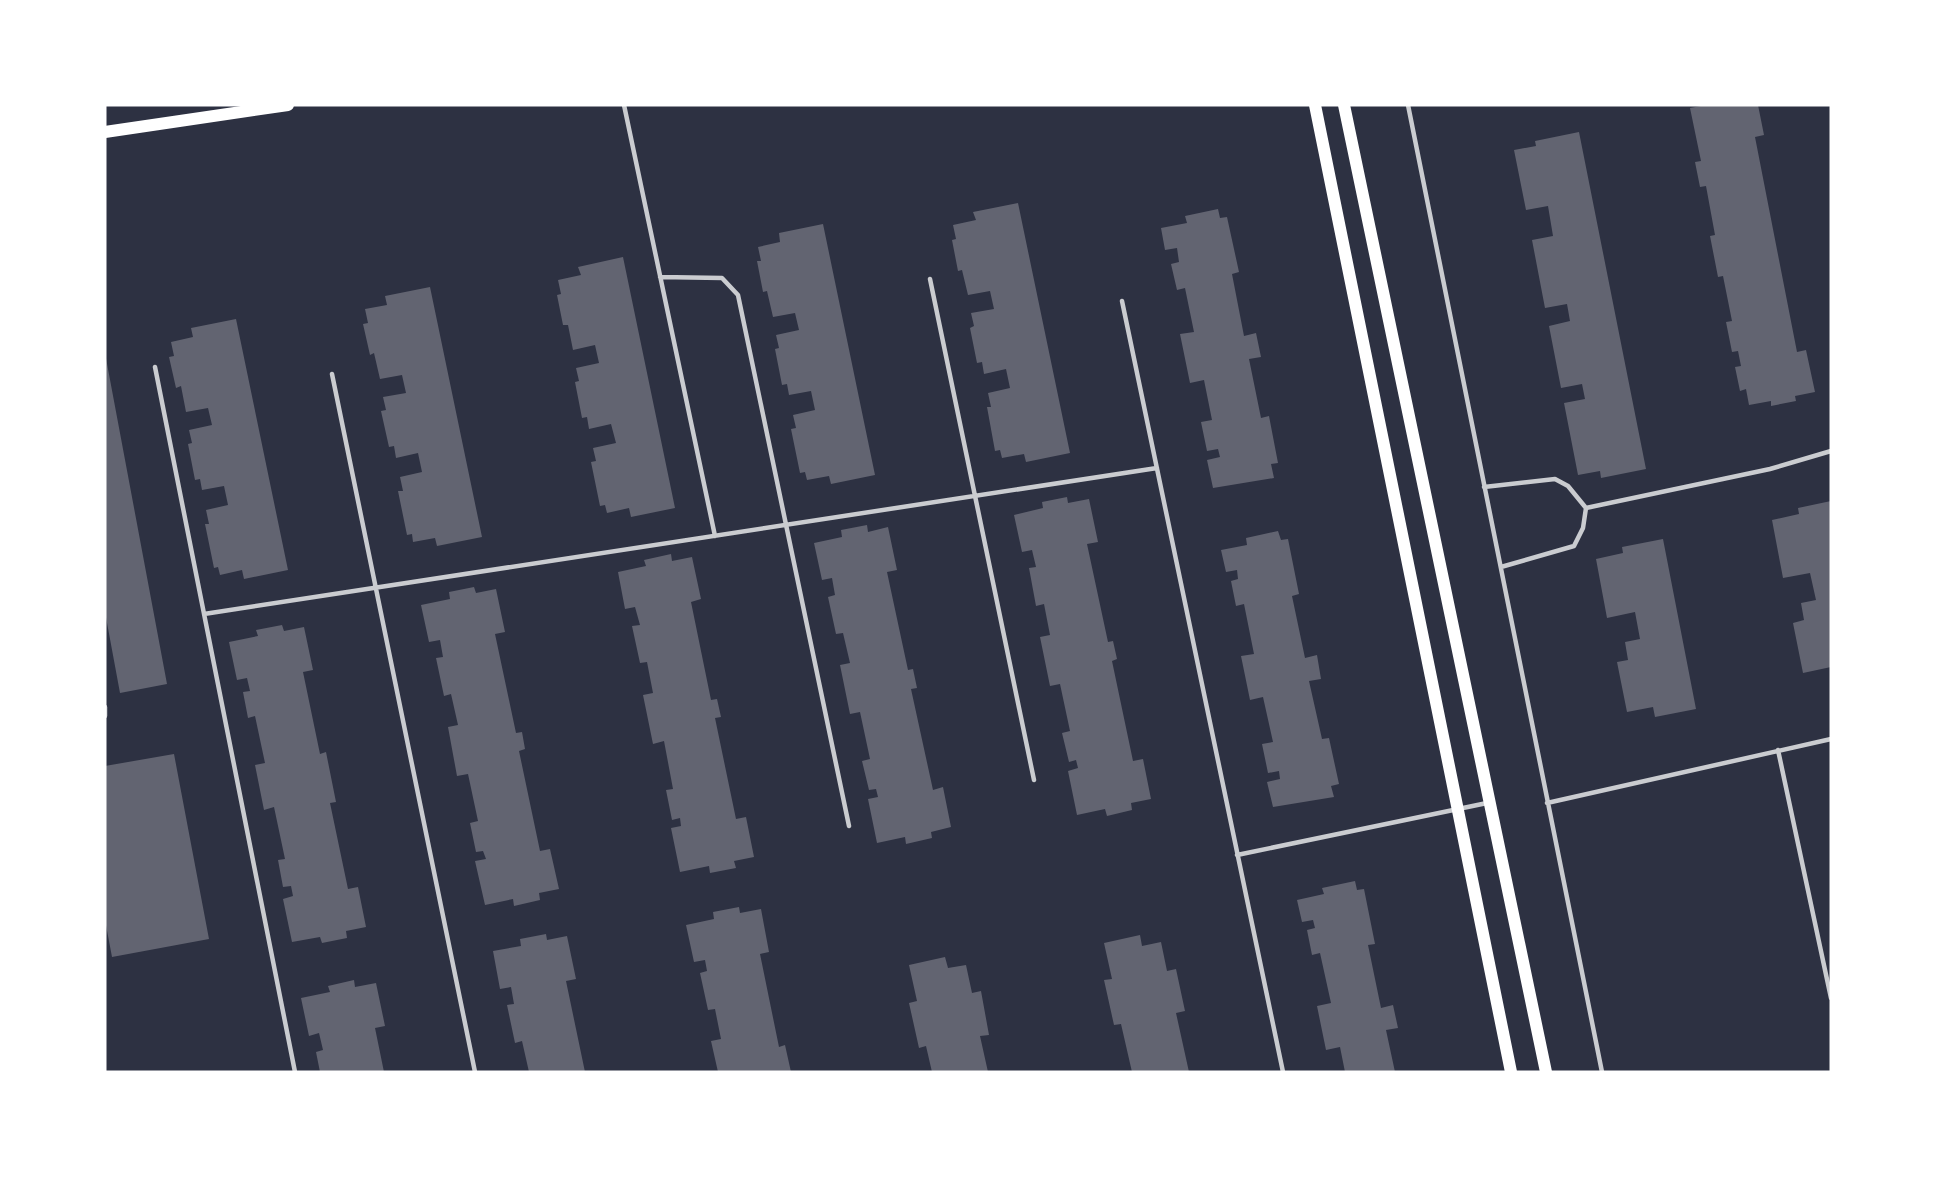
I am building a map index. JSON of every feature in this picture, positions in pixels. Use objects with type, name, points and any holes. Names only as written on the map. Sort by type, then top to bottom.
[{"type":"main road","points":[[105,132],[288,105]]},
{"type":"main road","points":[[1315,105],[1511,1072]]},
{"type":"main road","points":[[1344,105],[1546,1072]]},
{"type":"lane","points":[[624,105],[715,536]]},
{"type":"lane","points":[[1408,105],[1602,1072]]},
{"type":"lane","points":[[660,277],[723,278],[738,296],[849,826]]},
{"type":"lane","points":[[930,279],[1034,780]]},
{"type":"lane","points":[[1122,301],[1283,1072]]},
{"type":"lane","points":[[155,367],[295,1072]]},
{"type":"lane","points":[[332,374],[475,1072]]},
{"type":"lane","points":[[1586,508],[1770,468],[1831,451]]},
{"type":"lane","points":[[204,614],[1157,468]]},
{"type":"lane","points":[[1484,487],[1555,479],[1568,486],[1586,508]]},
{"type":"lane","points":[[1500,567],[1574,546],[1582,528],[1586,508]]},
{"type":"lane","points":[[105,708],[105,716]]},
{"type":"lane","points":[[1547,803],[1831,739]]},
{"type":"lane","points":[[1778,750],[1831,998]]},
{"type":"lane","points":[[1238,855],[1491,802]]},
{"type":"building","points":[[1706,105],[1758,105],[1764,135],[1755,137],[1797,352],[1806,350],[1815,392],[1795,396],[1796,401],[1771,406],[1771,401],[1749,405],[1746,389],[1740,391],[1735,367],[1741,366],[1738,351],[1732,352],[1726,322],[1732,321],[1723,276],[1718,277],[1710,236],[1715,235],[1706,186],[1700,187],[1695,162],[1701,161],[1690,108]]},
{"type":"building","points":[[1579,132],[1646,469],[1601,478],[1600,471],[1578,475],[1564,403],[1585,399],[1582,384],[1561,388],[1549,326],[1570,321],[1567,304],[1545,308],[1532,240],[1553,236],[1548,206],[1526,210],[1514,150],[1536,146],[1535,141]]},
{"type":"building","points":[[1018,203],[1070,453],[1026,462],[1024,454],[1002,458],[1000,450],[995,451],[987,407],[991,407],[988,393],[1010,388],[1006,369],[984,374],[982,362],[977,363],[970,328],[974,326],[971,313],[994,309],[990,291],[968,295],[962,270],[958,271],[952,240],[956,239],[953,225],[976,220],[973,212]]},
{"type":"building","points":[[1218,209],[1220,218],[1227,217],[1239,272],[1232,274],[1244,336],[1256,333],[1261,357],[1249,359],[1261,418],[1269,416],[1278,463],[1271,464],[1274,478],[1213,488],[1207,460],[1220,457],[1218,449],[1207,451],[1201,422],[1212,420],[1204,380],[1190,383],[1180,334],[1194,332],[1185,288],[1177,290],[1171,264],[1179,262],[1177,248],[1165,250],[1161,228],[1187,223],[1185,216]]},
{"type":"building","points":[[823,224],[875,475],[831,484],[829,476],[807,480],[805,472],[800,473],[791,429],[796,428],[793,415],[815,410],[811,391],[789,395],[787,384],[782,385],[775,349],[779,348],[776,335],[799,330],[795,313],[773,317],[767,291],[763,292],[757,261],[761,261],[758,247],[780,242],[779,233]]},
{"type":"building","points":[[623,257],[675,508],[631,517],[629,508],[607,513],[605,505],[600,506],[591,462],[596,461],[593,448],[616,443],[611,424],[589,429],[587,417],[582,418],[575,382],[579,381],[576,368],[599,363],[595,345],[573,350],[568,325],[563,325],[557,295],[561,294],[558,280],[581,275],[578,267]]},
{"type":"building","points":[[430,287],[482,537],[437,546],[435,538],[413,542],[412,534],[407,535],[398,491],[403,491],[400,477],[422,472],[418,453],[396,458],[394,446],[389,447],[381,411],[386,410],[383,397],[406,393],[402,375],[380,379],[374,353],[370,355],[363,324],[368,323],[365,309],[387,305],[385,296]]},
{"type":"building","points":[[236,319],[288,570],[244,579],[242,570],[220,575],[218,567],[214,568],[205,524],[209,524],[206,510],[228,505],[224,486],[202,490],[200,479],[195,480],[188,444],[192,443],[189,430],[212,425],[208,408],[186,412],[181,386],[176,388],[169,357],[174,356],[171,342],[193,337],[191,328]]},
{"type":"building","points":[[105,353],[167,684],[120,693],[105,612]]},
{"type":"building","points":[[1067,497],[1068,503],[1089,499],[1098,542],[1087,544],[1108,642],[1113,641],[1117,659],[1112,661],[1133,761],[1143,759],[1151,799],[1131,803],[1132,810],[1107,816],[1105,809],[1077,815],[1068,771],[1078,768],[1076,760],[1069,762],[1062,733],[1070,731],[1060,684],[1050,686],[1040,637],[1050,635],[1044,604],[1036,606],[1029,568],[1036,567],[1032,550],[1022,552],[1014,515],[1043,508],[1042,502]]},
{"type":"building","points":[[1831,501],[1831,667],[1803,673],[1793,623],[1804,620],[1801,603],[1816,600],[1810,573],[1783,578],[1772,520],[1799,514],[1798,508]]},
{"type":"building","points":[[867,525],[868,532],[888,527],[897,570],[887,572],[908,670],[913,669],[917,688],[911,689],[933,790],[943,787],[951,827],[931,832],[932,838],[906,844],[905,837],[877,843],[868,799],[878,797],[876,789],[869,790],[862,761],[870,759],[860,712],[850,714],[840,665],[850,663],[843,633],[836,634],[828,597],[835,595],[832,578],[822,580],[814,543],[842,537],[841,530]]},
{"type":"building","points":[[1278,531],[1281,540],[1288,539],[1299,594],[1292,596],[1305,658],[1317,655],[1321,679],[1309,681],[1322,739],[1329,738],[1339,784],[1331,786],[1334,797],[1273,807],[1267,782],[1280,779],[1279,771],[1268,773],[1262,744],[1273,742],[1263,697],[1250,700],[1241,656],[1254,654],[1244,604],[1236,606],[1231,581],[1238,579],[1237,570],[1226,572],[1221,550],[1247,545],[1246,538]]},
{"type":"building","points":[[1663,539],[1696,709],[1655,717],[1653,707],[1627,712],[1617,662],[1628,660],[1625,642],[1640,639],[1635,612],[1607,618],[1596,559],[1623,553],[1622,547]]},
{"type":"building","points":[[671,554],[672,561],[692,557],[701,599],[691,602],[711,700],[717,699],[721,717],[715,718],[736,819],[746,817],[754,857],[734,861],[736,868],[710,873],[709,866],[680,872],[671,828],[681,826],[680,818],[672,820],[666,790],[673,789],[664,741],[653,744],[643,695],[653,693],[647,662],[640,663],[632,626],[640,625],[635,607],[625,609],[618,572],[646,566],[644,560]]},
{"type":"building","points":[[474,587],[476,593],[496,589],[505,632],[495,634],[516,733],[522,732],[525,749],[519,751],[540,851],[550,849],[559,889],[539,893],[540,900],[514,906],[513,899],[485,905],[475,861],[486,859],[483,851],[476,852],[470,823],[478,821],[468,774],[457,776],[448,727],[458,725],[451,694],[444,696],[436,658],[443,657],[440,640],[429,642],[421,605],[450,599],[449,592]]},
{"type":"building","points":[[282,625],[284,631],[304,627],[313,670],[303,672],[320,754],[326,752],[336,802],[330,803],[348,889],[358,887],[366,927],[346,931],[347,938],[322,943],[320,937],[292,942],[283,899],[293,896],[291,886],[283,887],[278,860],[285,859],[274,807],[264,810],[255,765],[265,763],[255,716],[248,718],[243,692],[250,691],[247,678],[237,680],[229,642],[258,636],[256,630]]},
{"type":"building","points":[[174,754],[209,939],[112,957],[105,920],[105,766]]},
{"type":"building","points":[[1355,881],[1357,890],[1364,889],[1375,944],[1368,945],[1381,1008],[1393,1005],[1398,1028],[1386,1030],[1395,1072],[1345,1072],[1340,1047],[1326,1050],[1317,1006],[1331,1003],[1320,953],[1312,955],[1307,930],[1315,928],[1313,920],[1302,922],[1297,900],[1324,894],[1322,888]]},
{"type":"building","points":[[739,907],[740,913],[761,909],[769,952],[760,954],[779,1047],[785,1045],[791,1072],[718,1072],[711,1041],[721,1039],[715,1009],[708,1010],[700,973],[707,971],[705,960],[694,962],[686,925],[714,919],[713,912]]},
{"type":"building","points":[[546,934],[547,940],[567,936],[576,979],[566,981],[585,1072],[529,1072],[522,1041],[515,1043],[507,1005],[514,1004],[511,987],[500,989],[493,951],[521,946],[520,939]]},
{"type":"building","points":[[1140,935],[1142,946],[1161,942],[1167,971],[1176,969],[1185,1011],[1176,1013],[1189,1072],[1132,1072],[1121,1024],[1114,1025],[1104,980],[1112,979],[1104,943]]},
{"type":"building","points":[[945,957],[948,968],[966,965],[972,993],[981,991],[989,1035],[980,1036],[988,1072],[932,1072],[926,1046],[919,1048],[909,1003],[917,1001],[909,965]]},
{"type":"building","points":[[354,980],[355,987],[376,983],[385,1026],[375,1028],[384,1072],[320,1072],[316,1052],[323,1050],[319,1033],[309,1036],[301,998],[330,992],[328,986]]}]
